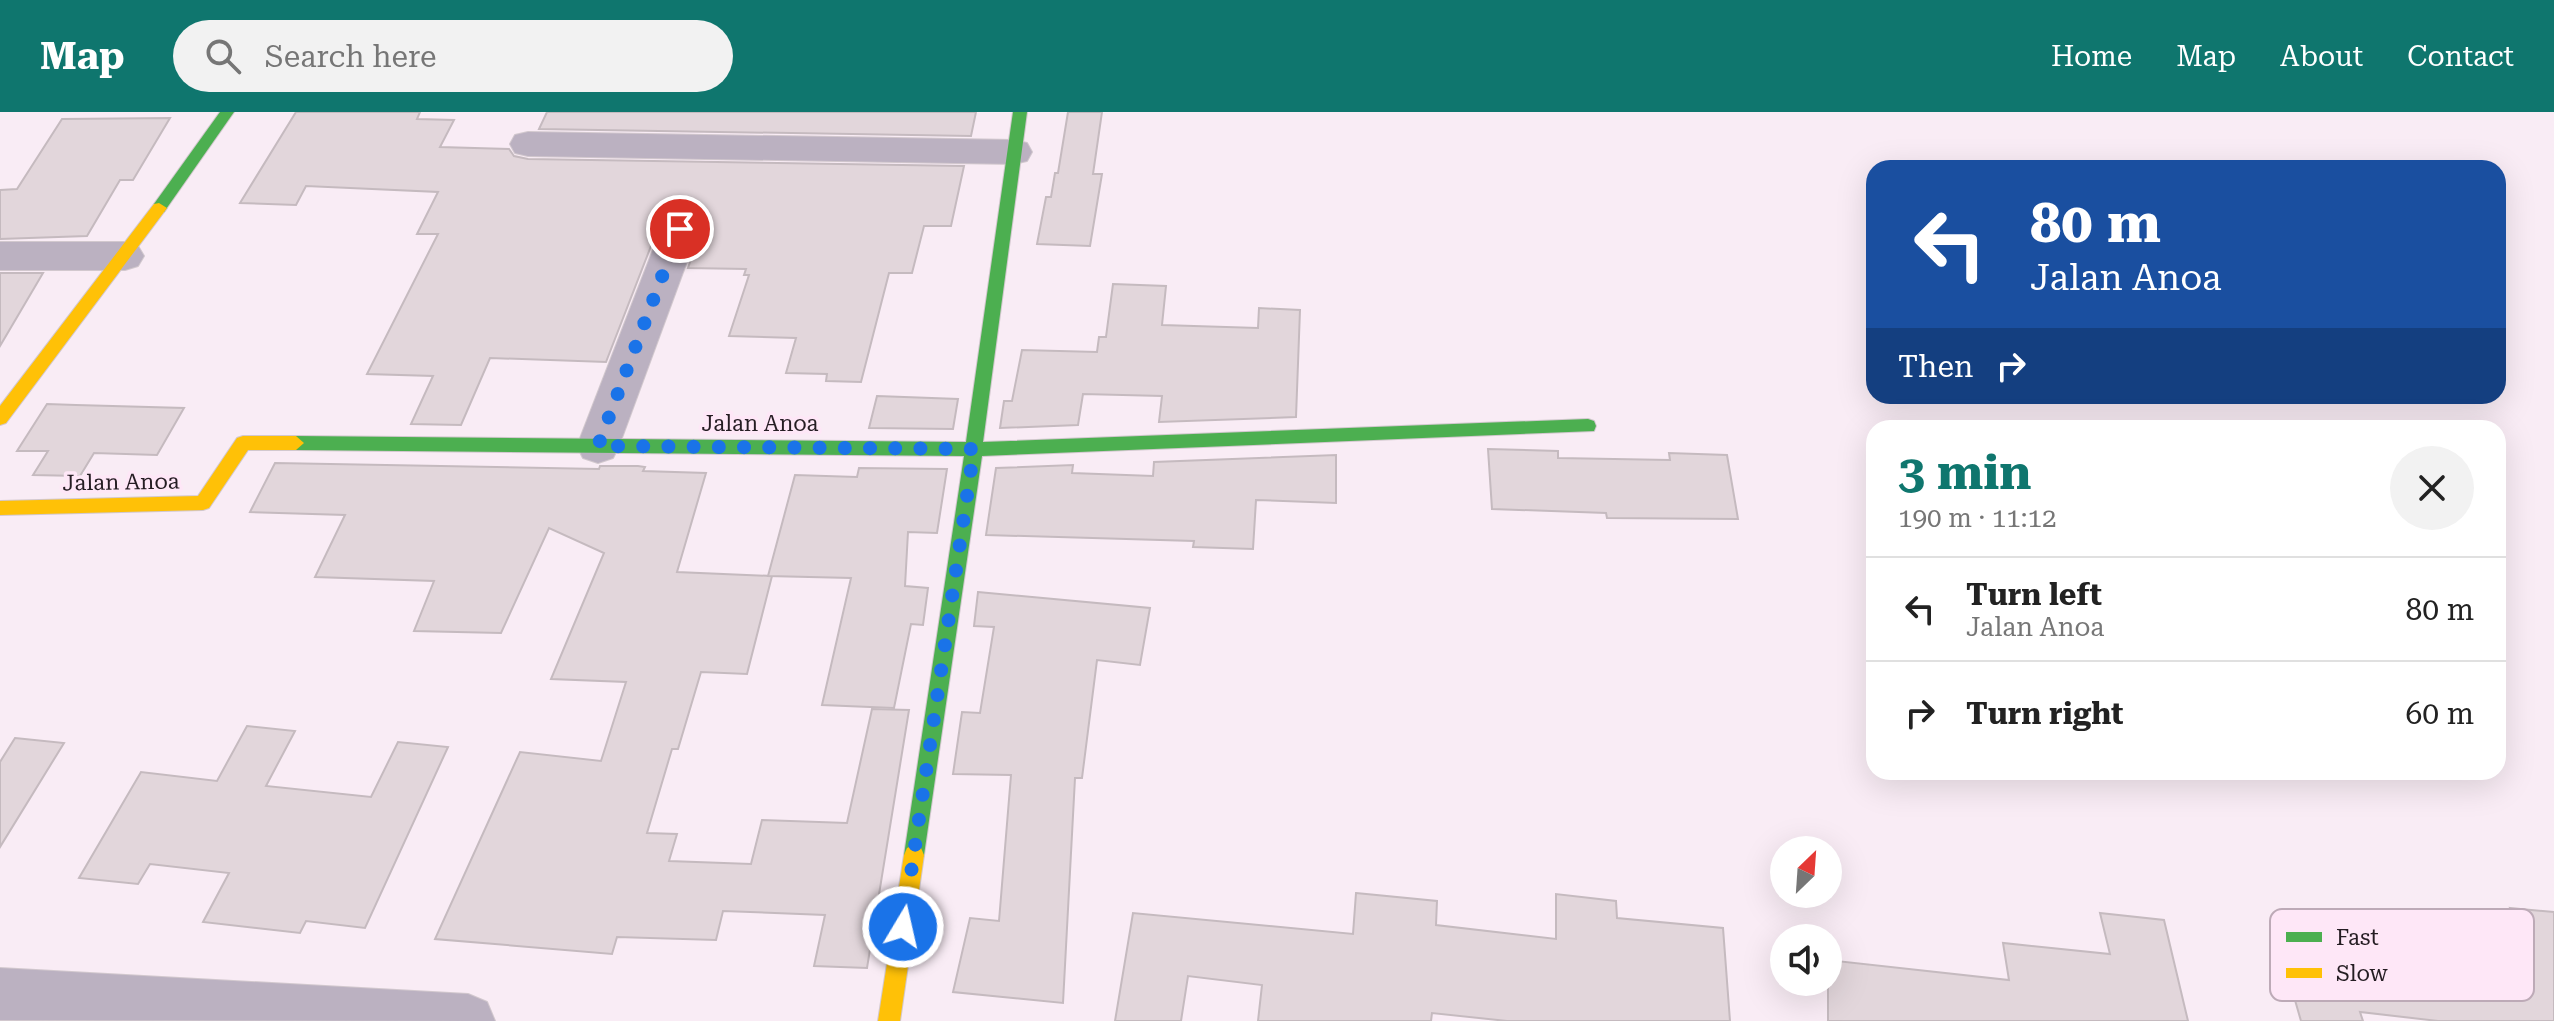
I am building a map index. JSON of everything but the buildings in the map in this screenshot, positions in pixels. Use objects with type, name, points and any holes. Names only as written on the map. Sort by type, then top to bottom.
[{"type":"street","points":[[0,418],[125,256],[227,112]]},
{"type":"street","points":[[889,1021],[974,449],[1020,112]]},
{"type":"street","points":[[528,144],[1014,152]]},
{"type":"street","points":[[598,446],[680,229]]},
{"type":"street","points":[[0,256],[125,256]]},
{"type":"street","name":"Jalan Anoa","points":[[0,508],[203,503],[243,443],[974,449],[1588,426]]},
{"type":"street","points":[[0,994],[468,1021]]},
{"type":"traffic: fast","points":[[159,208],[227,112]]},
{"type":"traffic: fast","points":[[1020,112],[974,449],[1588,426]]},
{"type":"traffic: fast","points":[[296,443],[974,449],[914,855]]},
{"type":"traffic: slow","points":[[0,418],[159,208]]},
{"type":"traffic: slow","points":[[0,508],[203,503],[243,443],[296,443]]},
{"type":"traffic: slow","points":[[889,1021],[914,855]]},
{"type":"route","points":[[680,229],[598,446],[974,449],[903,927]]}]
